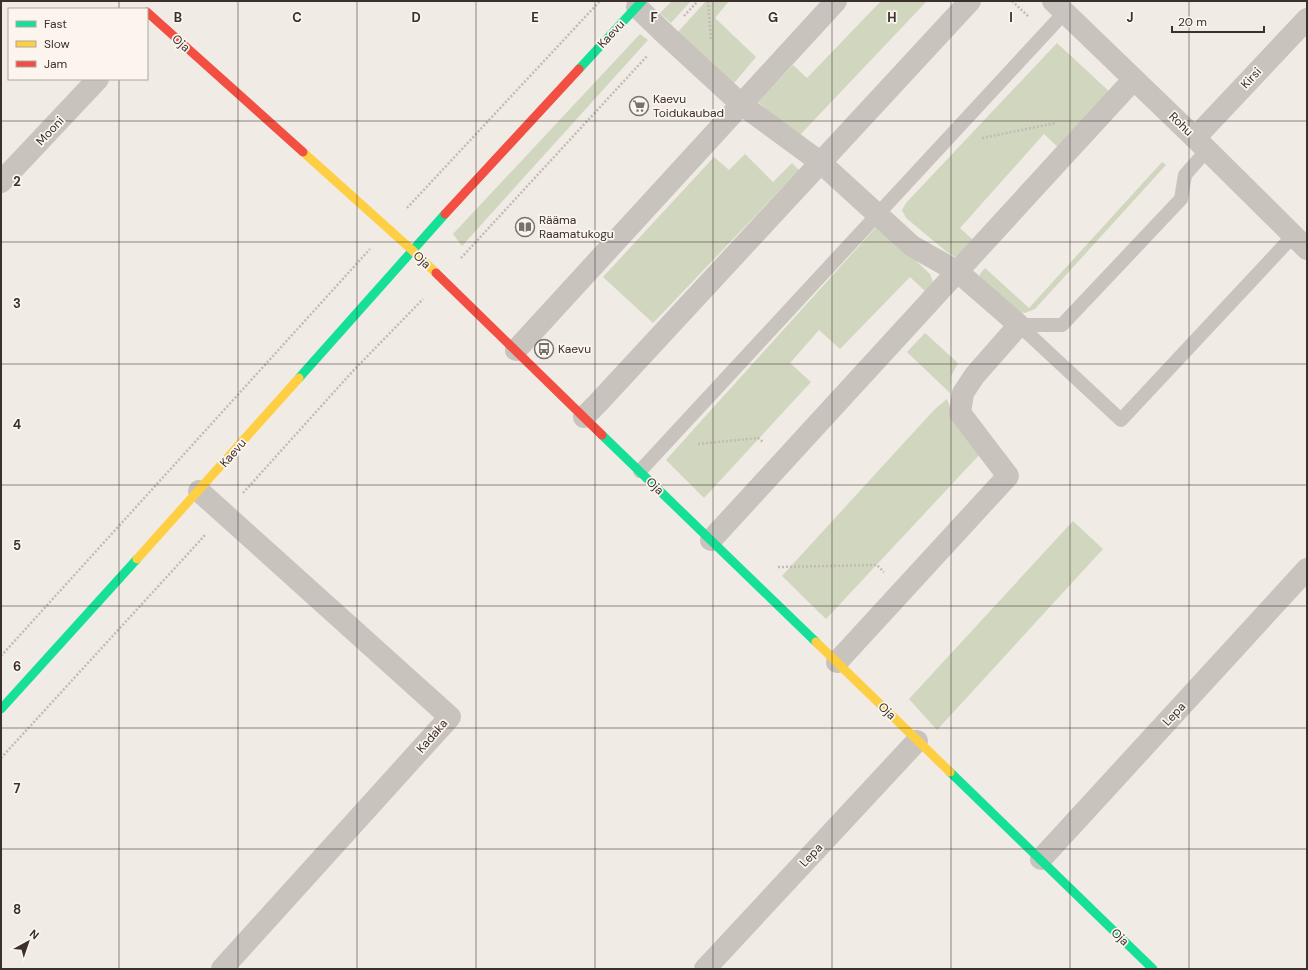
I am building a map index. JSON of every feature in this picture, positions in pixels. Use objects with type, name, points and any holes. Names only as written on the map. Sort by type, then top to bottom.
[{"type":"street","points":[[516,350],[836,1]]},
{"type":"street","points":[[584,417],[970,1]]},
{"type":"street","points":[[639,4],[666,36],[741,104],[820,162],[912,246],[958,272],[1019,326],[975,375],[963,393],[960,413],[1008,476],[837,662]]},
{"type":"street","name":"Kaevu","points":[[1,709],[199,491],[412,250],[639,4]]},
{"type":"street","name":"Rohu","points":[[1059,7],[1300,242]]},
{"type":"street","name":"Oja","points":[[148,16],[412,250],[1153,969]]},
{"type":"street","name":"Kirsi","points":[[1201,144],[1307,19]]},
{"type":"street","points":[[711,540],[1134,79]]},
{"type":"street","name":"Mooni","points":[[1,182],[97,80]]},
{"type":"street","name":"Kadaka","points":[[199,491],[450,717],[222,969]]},
{"type":"street","name":"Lepa","points":[[1041,859],[1307,569]]},
{"type":"street","name":"Lepa","points":[[705,969],[917,741]]},
{"type":"lane","points":[[640,471],[941,146],[1059,7]]},
{"type":"lane","points":[[1019,326],[1062,325],[1181,199],[1185,175],[1201,144]]},
{"type":"lane","points":[[1019,326],[1121,420],[1300,242]]},
{"type":"path","points":[[1,656],[388,229],[600,1]]},
{"type":"path","points":[[1,758],[225,514],[352,372],[442,279],[698,1]]},
{"type":"path","points":[[941,146],[1101,115]]},
{"type":"path","points":[[662,448],[758,438],[784,461]]},
{"type":"path","points":[[774,567],[876,565],[904,589]]},
{"type":"green space","points":[[672,1],[691,1],[671,23],[660,13]]},
{"type":"green space","points":[[706,1],[729,1],[715,18],[756,57],[734,83],[678,32]]},
{"type":"green space","points":[[881,1],[927,1],[799,136],[758,102],[793,65],[807,78]]},
{"type":"green space","points":[[640,34],[648,40],[462,246],[453,234]]},
{"type":"green space","points":[[1057,43],[1113,95],[1061,150],[1044,134],[960,228],[975,242],[965,254],[955,257],[906,218],[902,210],[906,203]]},
{"type":"green space","points":[[745,154],[773,182],[792,163],[799,170],[653,323],[603,277],[714,157],[729,170]]},
{"type":"green space","points":[[1162,162],[1166,165],[1035,309],[1025,313],[1011,311],[980,280],[980,274],[985,268],[1029,308]]},
{"type":"green space","points":[[878,225],[930,274],[933,282],[927,293],[910,277],[840,349],[819,330],[790,363],[811,382],[704,498],[666,460]]},
{"type":"green space","points":[[925,333],[958,363],[951,376],[950,393],[907,352]]},
{"type":"green space","points":[[947,399],[963,435],[980,454],[826,619],[782,576],[934,410]]},
{"type":"green space","points":[[1073,521],[1103,549],[937,730],[909,699]]},
{"type":"traffic: fast","points":[[579,69],[642,1]]},
{"type":"traffic: fast","points":[[299,378],[445,214]]},
{"type":"traffic: fast","points":[[602,435],[816,642]]},
{"type":"traffic: fast","points":[[1,709],[137,559]]},
{"type":"traffic: fast","points":[[950,772],[1153,969]]},
{"type":"traffic: slow","points":[[303,152],[436,273]]},
{"type":"traffic: slow","points":[[137,559],[299,378]]},
{"type":"traffic: slow","points":[[816,642],[950,772]]},
{"type":"traffic: jam","points":[[148,13],[303,152]]},
{"type":"traffic: jam","points":[[445,214],[579,69]]},
{"type":"traffic: jam","points":[[436,273],[602,435]]},
{"type":"place","name":"Kaevu Toidukaubad","points":[[639,106]]},
{"type":"place","name":"Rääma Raamatukogu","points":[[525,227]]},
{"type":"place","name":"Kaevu","points":[[544,349]]}]
